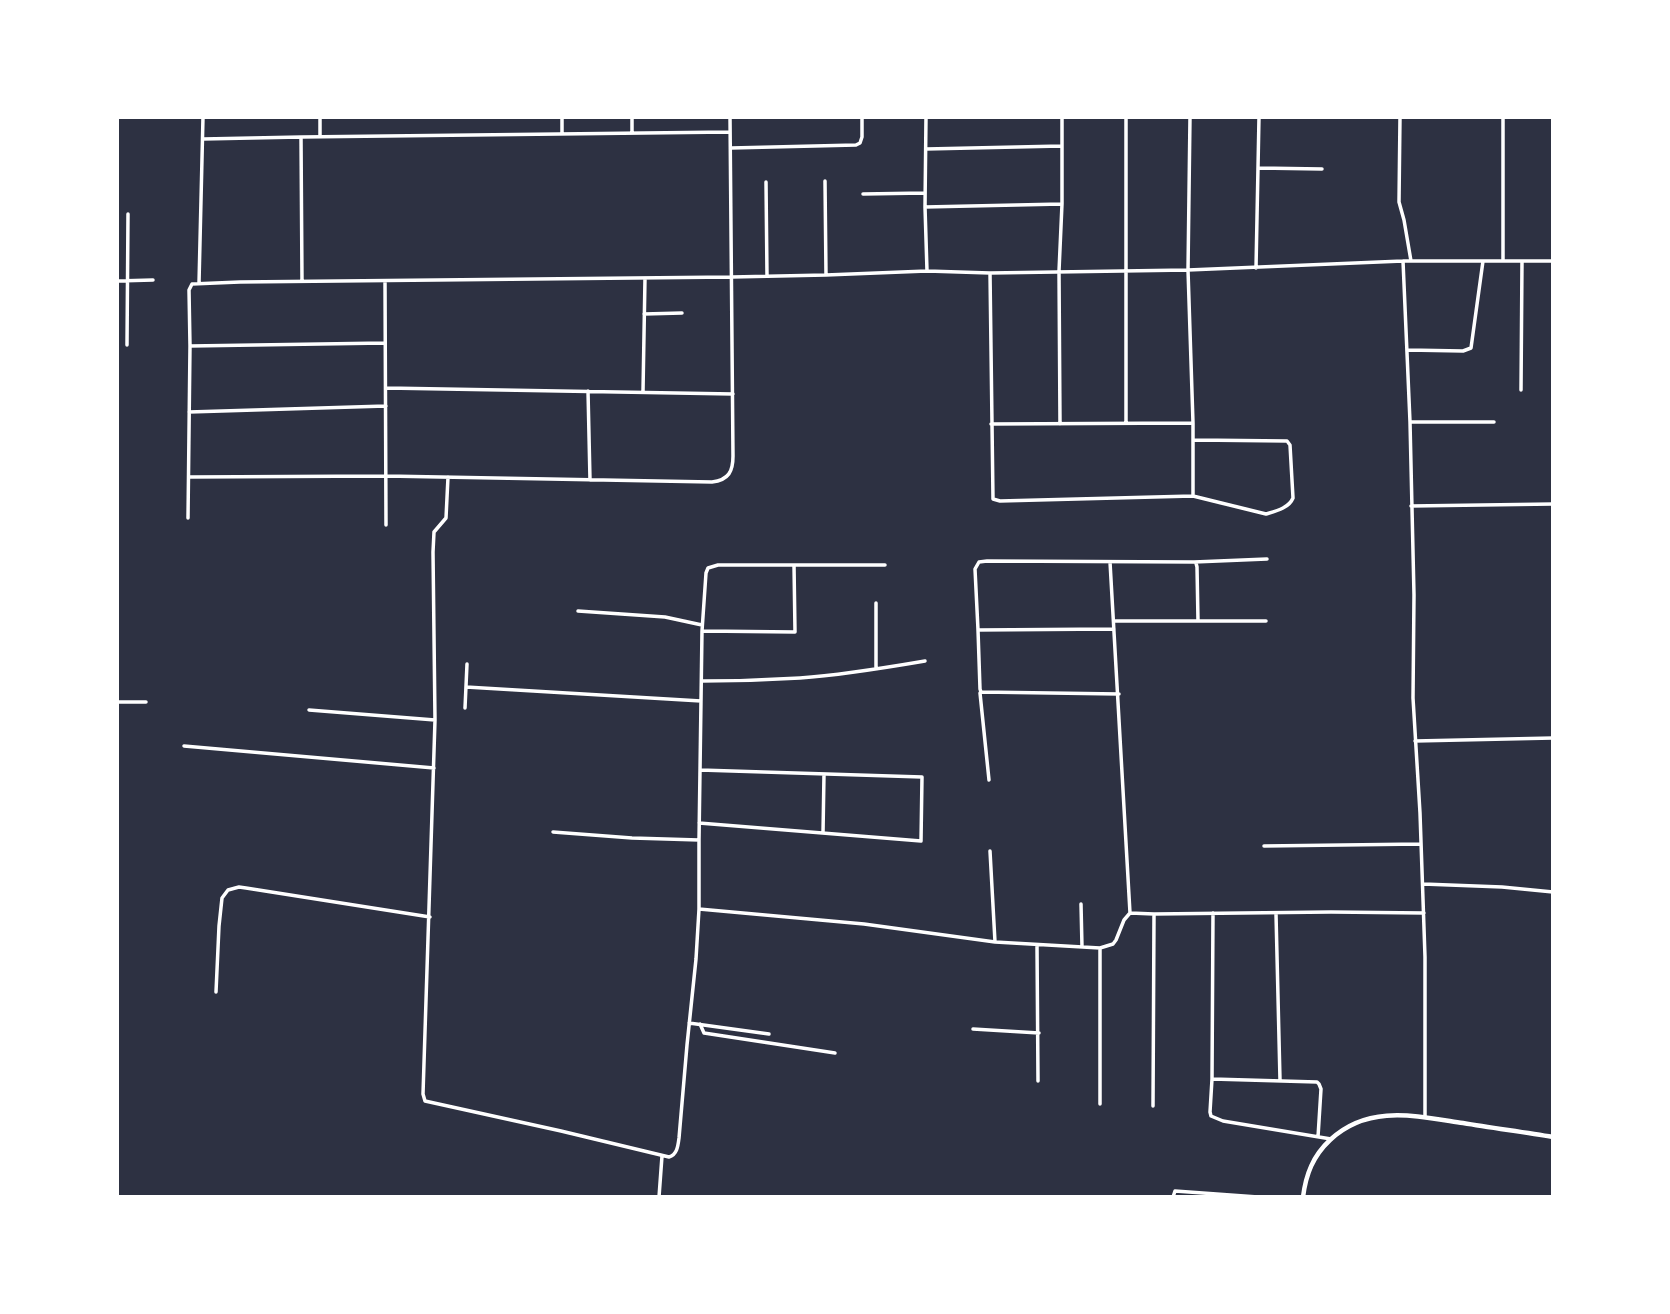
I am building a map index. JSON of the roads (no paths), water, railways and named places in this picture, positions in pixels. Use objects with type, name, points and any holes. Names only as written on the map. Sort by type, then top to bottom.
[{"type":"main road","points":[[1303,1197],[1305,1181],[1314,1158],[1331,1139],[1350,1125],[1367,1118],[1402,1115],[1553,1137]]},
{"type":"street","points":[[199,283],[203,117]]},
{"type":"street","points":[[320,117],[320,136]]},
{"type":"street","points":[[562,117],[562,134]]},
{"type":"street","points":[[632,117],[632,133]]},
{"type":"street","points":[[188,477],[386,476],[712,482],[726,479],[733,467],[730,117]]},
{"type":"street","points":[[731,148],[856,145],[862,137],[863,117]]},
{"type":"street","points":[[926,117],[927,271]]},
{"type":"street","points":[[1060,424],[1062,117]]},
{"type":"street","points":[[1126,117],[1126,423]]},
{"type":"street","points":[[1190,117],[1188,270],[1194,440],[1193,496]]},
{"type":"street","points":[[1256,268],[1259,117]]},
{"type":"street","points":[[1400,117],[1399,202],[1411,261]]},
{"type":"street","points":[[1503,117],[1503,261]]},
{"type":"street","points":[[203,139],[731,132]]},
{"type":"street","points":[[301,137],[303,282]]},
{"type":"street","points":[[926,149],[1062,146]]},
{"type":"street","points":[[1258,168],[1322,170]]},
{"type":"street","points":[[825,181],[826,275]]},
{"type":"street","points":[[766,182],[767,276]]},
{"type":"street","points":[[863,194],[925,192]]},
{"type":"street","points":[[925,207],[1062,204]]},
{"type":"street","points":[[127,345],[128,214]]},
{"type":"street","points":[[1403,261],[1415,635],[1413,698],[1424,913],[1425,1118]]},
{"type":"street","points":[[188,518],[189,288],[192,284],[732,277],[927,271],[990,273],[1188,270],[1403,261],[1553,261]]},
{"type":"street","points":[[1407,350],[1463,351],[1471,348],[1483,261]]},
{"type":"street","points":[[1521,390],[1522,261]]},
{"type":"street","points":[[990,273],[992,496],[996,500],[1193,496],[1266,514],[1288,505],[1293,498],[1290,445],[1287,441],[1194,440]]},
{"type":"street","points":[[643,392],[645,278]]},
{"type":"street","points":[[117,281],[153,280]]},
{"type":"street","points":[[385,281],[386,525]]},
{"type":"street","points":[[645,314],[682,313]]},
{"type":"street","points":[[190,346],[386,344]]},
{"type":"street","points":[[386,388],[733,394]]},
{"type":"street","points":[[588,391],[590,480]]},
{"type":"street","points":[[190,412],[386,406]]},
{"type":"street","points":[[1410,422],[1494,422]]},
{"type":"street","points":[[991,424],[1193,423]]},
{"type":"street","points":[[448,477],[446,518],[434,532],[433,544],[435,720],[423,1094],[425,1101],[662,1156],[672,1156],[678,1147],[696,959],[699,909],[702,625],[706,573],[708,568],[718,565],[885,565]]},
{"type":"street","points":[[1411,506],[1553,503]]},
{"type":"street","points":[[989,780],[980,691],[975,569],[979,562],[1194,562],[1267,559]]},
{"type":"street","points":[[699,909],[876,925],[1037,946],[1100,948],[1113,944],[1130,913],[1110,562]]},
{"type":"street","points":[[1194,562],[1197,564],[1198,622]]},
{"type":"street","points":[[702,631],[795,632],[794,565]]},
{"type":"street","points":[[876,603],[876,669]]},
{"type":"street","points":[[578,611],[665,617],[702,625]]},
{"type":"street","points":[[1114,621],[1266,621]]},
{"type":"street","points":[[978,630],[1114,629]]},
{"type":"street","points":[[702,681],[803,678],[925,661]]},
{"type":"street","points":[[465,708],[467,664]]},
{"type":"street","points":[[466,687],[701,701]]},
{"type":"street","points":[[980,691],[989,694],[1119,694]]},
{"type":"street","points":[[117,702],[146,702]]},
{"type":"street","points":[[309,710],[435,720]]},
{"type":"street","points":[[1415,741],[1553,738]]},
{"type":"street","points":[[184,746],[434,768]]},
{"type":"street","points":[[699,823],[921,841],[922,777],[700,770]]},
{"type":"street","points":[[823,833],[824,774]]},
{"type":"street","points":[[553,832],[698,840]]},
{"type":"street","points":[[1264,846],[1421,844]]},
{"type":"street","points":[[990,851],[995,942]]},
{"type":"street","points":[[1423,884],[1553,892]]},
{"type":"street","points":[[216,992],[222,898],[233,888],[309,897],[430,917]]},
{"type":"street","points":[[1081,904],[1082,947]]},
{"type":"street","points":[[1130,913],[1424,913]]},
{"type":"street","points":[[1213,913],[1211,1116],[1331,1139]]},
{"type":"street","points":[[1276,913],[1280,1080]]},
{"type":"street","points":[[1153,1106],[1154,914]]},
{"type":"street","points":[[1037,946],[1038,1081]]},
{"type":"street","points":[[1100,948],[1100,1104]]},
{"type":"street","points":[[689,1023],[769,1034]]},
{"type":"street","points":[[700,1024],[704,1033],[835,1053]]},
{"type":"street","points":[[973,1030],[1039,1033]]},
{"type":"street","points":[[1212,1079],[1317,1082],[1321,1088],[1318,1137]]},
{"type":"street","points":[[659,1197],[662,1156]]},
{"type":"street","points":[[1173,1197],[1175,1191],[1258,1197]]}]
